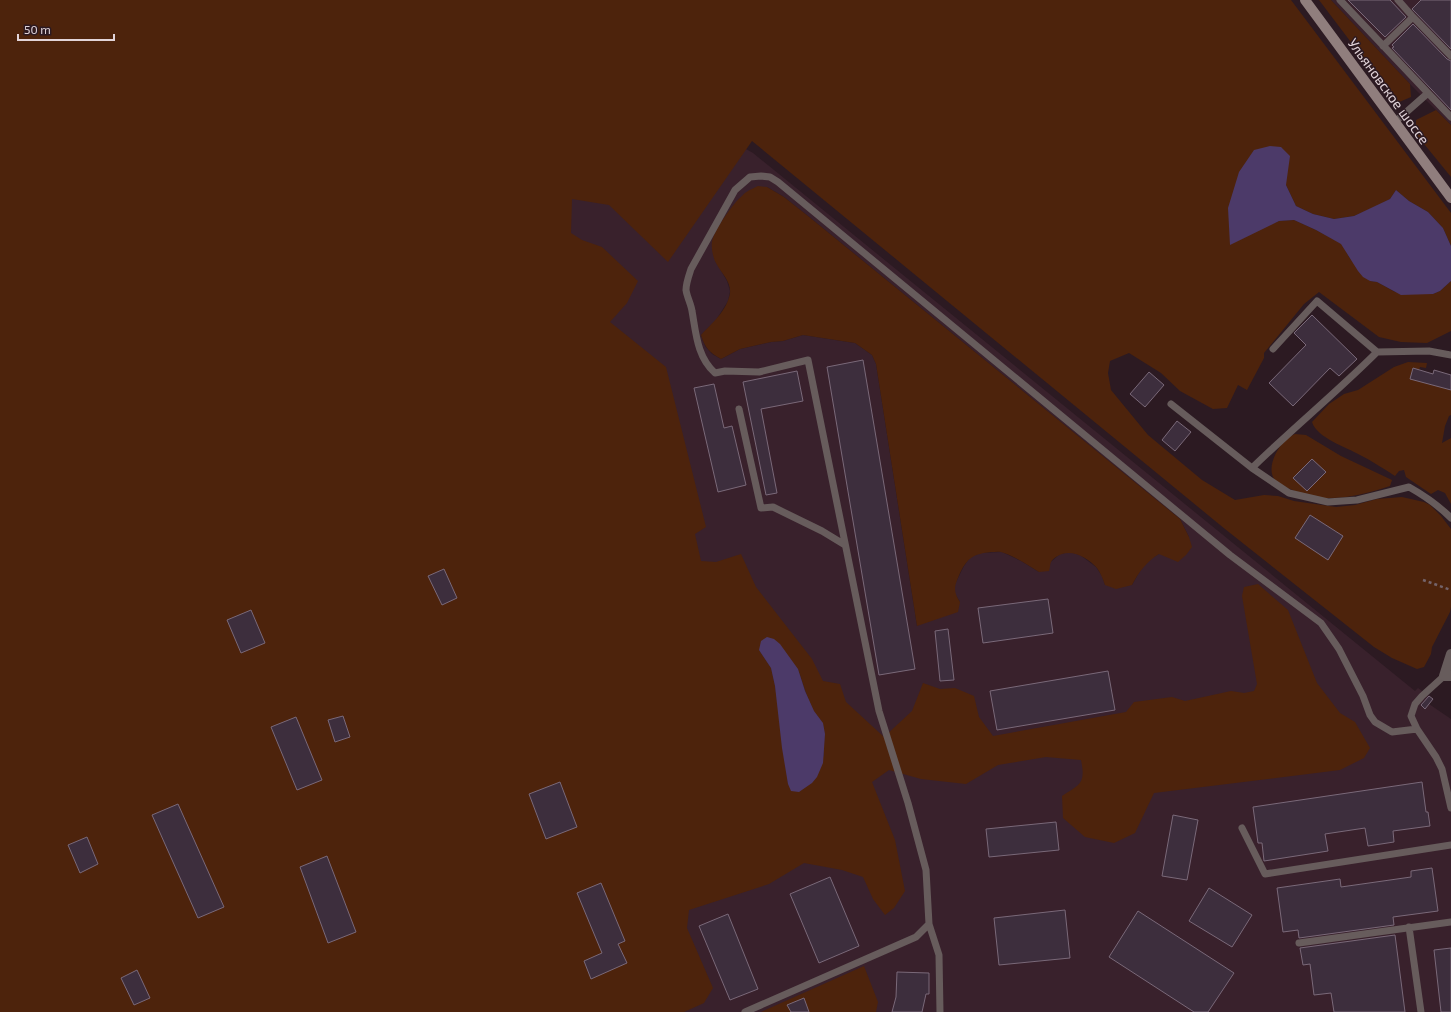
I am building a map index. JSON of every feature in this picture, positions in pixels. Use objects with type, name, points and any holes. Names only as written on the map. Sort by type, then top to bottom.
[{"type":"main road","name":"Ульяновское шоссе","points":[[1305,0],[1451,198]]},
{"type":"street","points":[[1448,676],[1451,654]]},
{"type":"lane","points":[[1340,0],[1451,117]]},
{"type":"lane","points":[[1398,0],[1451,56]]},
{"type":"lane","points":[[1383,46],[1413,17]]},
{"type":"lane","points":[[1395,122],[1428,94]]},
{"type":"lane","points":[[940,1012],[939,955],[929,924],[926,870],[908,803],[879,711],[808,360],[759,372],[725,371],[715,373],[707,366],[699,348],[692,310],[686,290],[688,279],[691,269],[735,190],[750,177],[770,177],[778,182],[1230,555],[1321,623],[1339,649],[1375,722],[1392,732],[1417,729]]},
{"type":"lane","points":[[1273,349],[1317,301],[1377,352],[1429,351],[1451,355]]},
{"type":"lane","points":[[1252,468],[1287,434],[1359,371],[1377,352]]},
{"type":"lane","points":[[1171,404],[1252,468],[1289,493],[1328,502],[1356,500],[1409,487],[1438,505],[1451,518]]},
{"type":"lane","points":[[739,409],[761,508],[773,507],[822,531],[845,545]]},
{"type":"lane","points":[[1448,676],[1422,696],[1415,704],[1411,716],[1417,729],[1436,757],[1442,769],[1451,808]]},
{"type":"lane","points":[[1242,828],[1265,874],[1451,845]]},
{"type":"lane","points":[[1300,943],[1451,922]]},
{"type":"lane","points":[[745,1012],[916,937],[929,924]]},
{"type":"lane","points":[[1409,927],[1421,1012]]},
{"type":"path","points":[[1423,580],[1451,590]]},
{"type":"shaded area","points":[[0,0],[746,149],[753,153],[1415,691],[1418,688],[1433,699],[1429,704],[1451,719],[1451,1012],[0,1012]],"holes":[[[767,187],[784,197],[1180,519],[1189,537],[1150,559],[1142,567],[1132,585],[1105,585],[1102,576],[1096,567],[1080,555],[1070,552],[1060,554],[1039,572],[1002,552],[980,553],[970,557],[955,584],[955,594],[960,602],[917,626],[876,364],[872,355],[855,343],[803,335],[783,341],[771,342],[740,349],[721,359],[712,354],[705,346],[701,335],[716,320],[728,301],[730,291],[727,281],[716,262],[712,242]]]},
{"type":"shaded area","points":[[0,0],[1291,0],[1451,213],[1451,246],[1443,228],[1428,212],[1409,201],[1396,190],[1390,199],[1377,206],[1354,216],[1334,219],[1313,214],[1296,206],[1286,185],[1272,224],[1279,221],[1294,220],[1342,244],[1349,257],[1370,281],[1377,282],[1395,292],[1433,294],[1440,291],[1451,281],[1451,331],[1427,343],[1401,342],[1379,337],[1319,292],[1304,304],[1264,353],[1264,358],[1247,390],[1238,385],[1227,408],[1213,409],[1180,391],[1161,373],[1129,353],[1110,361],[1108,373],[1111,390],[1148,435],[1202,480],[1235,500],[1264,495],[1278,496],[1294,501],[1336,507],[1355,505],[1377,499],[1402,497],[1424,502],[1430,505],[1451,529],[1451,607],[1424,667],[1417,669],[1392,658],[1374,647],[1225,529],[752,141],[668,262],[609,205],[572,199],[571,233],[582,240],[602,247],[638,281],[627,303],[610,322],[666,367],[706,527],[695,534],[701,561],[716,562],[741,554],[756,587],[812,659],[823,681],[840,684],[846,702],[884,737],[912,711],[923,683],[940,689],[955,688],[974,696],[979,717],[993,736],[1126,712],[1134,702],[1172,697],[1185,701],[1231,691],[1244,693],[1254,691],[1257,684],[1242,596],[1244,587],[1258,584],[1288,610],[1317,683],[1340,713],[1355,722],[1370,748],[1364,758],[1340,770],[1154,793],[1135,833],[1114,843],[1085,837],[1063,818],[1062,796],[1077,786],[1082,779],[1083,774],[1081,760],[1046,757],[998,765],[966,784],[921,779],[889,770],[872,782],[895,840],[905,891],[894,908],[885,915],[873,899],[863,877],[842,870],[804,863],[769,884],[689,910],[687,928],[713,988],[704,1003],[684,1012],[0,1012]],"holes":[[[759,650],[798,669],[813,710],[823,725],[824,756],[788,784],[775,686],[771,668]]]},
{"type":"shaded area","points":[[1319,0],[1331,0],[1410,84],[1411,97],[1397,103]]},
{"type":"shaded area","points":[[1331,0],[1451,0],[1451,125],[1410,84]]},
{"type":"shaded area","points":[[1436,110],[1451,125],[1451,177],[1416,134],[1416,120]]},
{"type":"shaded area","points":[[1270,146],[1281,147],[1290,156],[1286,185],[1296,206],[1313,214],[1334,219],[1354,216],[1390,199],[1396,190],[1409,201],[1428,212],[1443,228],[1451,246],[1451,281],[1440,291],[1433,294],[1401,295],[1377,282],[1370,281],[1363,277],[1341,244],[1294,220],[1279,221],[1230,245],[1228,208],[1239,172],[1254,150]]},
{"type":"shaded area","points":[[758,186],[767,187],[784,197],[1180,519],[1192,547],[1186,555],[1178,562],[1159,554],[1150,560],[1143,568],[1132,585],[1116,589],[1105,585],[1097,568],[1089,560],[1072,553],[1061,554],[1052,561],[1049,571],[1039,572],[1002,552],[991,552],[976,555],[966,563],[957,581],[955,591],[960,602],[958,612],[917,626],[876,364],[872,355],[855,343],[803,335],[783,341],[771,342],[740,349],[721,359],[708,349],[701,335],[722,311],[726,305],[730,293],[729,285],[718,267],[712,252],[713,237],[724,218],[738,199],[749,190]]},
{"type":"shaded area","points":[[1408,362],[1427,363],[1426,368],[1420,367],[1419,370],[1413,368],[1410,378],[1451,390],[1451,415],[1449,416],[1445,426],[1442,443],[1451,438],[1451,504],[1445,493],[1438,490],[1431,494],[1406,477],[1404,470],[1399,471],[1395,476],[1369,460],[1333,442],[1320,433],[1312,422],[1329,404],[1344,394],[1358,390],[1394,367]]},
{"type":"shaded area","points":[[1295,434],[1306,435],[1341,456],[1392,480],[1390,486],[1366,493],[1324,498],[1300,493],[1281,485],[1273,478],[1273,461],[1281,445]]},
{"type":"shaded area","points":[[767,637],[774,639],[780,644],[798,669],[805,691],[814,711],[823,723],[825,734],[823,763],[817,777],[812,783],[799,792],[791,791],[788,784],[782,748],[775,686],[771,668],[759,650],[761,641]]},
{"type":"shaded area","points":[[864,966],[878,1002],[876,1012],[761,1012]]},
{"type":"building","points":[[1348,0],[1390,0],[1406,17],[1385,37]]},
{"type":"building","points":[[1421,0],[1451,0],[1451,49],[1412,9]]},
{"type":"building","points":[[1413,24],[1447,59],[1451,61],[1451,110],[1392,48],[1394,47],[1392,45]]},
{"type":"building","points":[[1312,315],[1357,359],[1339,376],[1330,368],[1293,406],[1269,383],[1306,345],[1294,333]]},
{"type":"building","points":[[863,360],[915,669],[879,675],[827,367]]},
{"type":"building","points":[[1413,368],[1433,374],[1434,370],[1451,375],[1451,390],[1410,379]]},
{"type":"building","points":[[797,371],[803,401],[761,409],[777,493],[766,495],[743,382]]},
{"type":"building","points":[[1149,372],[1164,385],[1145,407],[1130,394]]},
{"type":"building","points":[[714,384],[724,428],[732,426],[746,485],[718,492],[694,388]]},
{"type":"building","points":[[1177,421],[1191,432],[1175,451],[1162,440]]},
{"type":"building","points":[[1312,459],[1326,472],[1307,491],[1293,478]]},
{"type":"building","points":[[1310,515],[1343,536],[1328,560],[1295,538]]},
{"type":"building","points":[[444,569],[457,598],[442,605],[428,576]]},
{"type":"building","points":[[1048,599],[1053,633],[983,643],[978,608]]},
{"type":"building","points":[[251,610],[265,643],[241,653],[227,620]]},
{"type":"building","points":[[948,629],[954,680],[940,681],[935,631]]},
{"type":"building","points":[[1108,671],[1115,710],[997,730],[990,691]]},
{"type":"building","points":[[1429,696],[1433,699],[1425,709],[1421,705]]},
{"type":"building","points":[[343,716],[350,737],[335,742],[328,720]]},
{"type":"building","points":[[296,717],[322,780],[297,790],[271,727]]},
{"type":"building","points":[[560,782],[577,827],[546,839],[529,794]]},
{"type":"building","points":[[1422,782],[1426,812],[1428,812],[1430,826],[1393,831],[1394,842],[1368,846],[1365,828],[1325,834],[1328,851],[1264,861],[1262,843],[1258,843],[1253,807]]},
{"type":"building","points":[[178,804],[224,907],[198,918],[152,815]]},
{"type":"building","points":[[1173,815],[1198,820],[1187,880],[1162,876]]},
{"type":"building","points":[[1056,822],[1059,850],[989,857],[986,829]]},
{"type":"building","points":[[87,837],[98,864],[80,873],[68,845]]},
{"type":"building","points":[[327,856],[356,932],[328,943],[300,867]]},
{"type":"building","points":[[1432,868],[1438,911],[1393,917],[1394,925],[1299,938],[1298,930],[1283,932],[1277,888],[1340,879],[1341,887],[1411,877],[1411,871]]},
{"type":"building","points":[[830,877],[859,946],[819,963],[790,894]]},
{"type":"building","points":[[601,883],[625,941],[618,944],[627,963],[591,979],[584,961],[602,953],[577,893]]},
{"type":"building","points":[[1209,888],[1252,915],[1232,947],[1189,921]]},
{"type":"building","points":[[1065,910],[1070,958],[999,965],[994,918]]},
{"type":"building","points":[[1138,911],[1234,973],[1208,1012],[1194,1012],[1109,957]]},
{"type":"building","points":[[728,914],[758,989],[730,1000],[699,926]]},
{"type":"building","points":[[1395,935],[1405,1012],[1334,1012],[1331,993],[1314,995],[1310,964],[1303,965],[1300,948]]},
{"type":"building","points":[[1451,948],[1451,1012],[1441,1012],[1434,950]]},
{"type":"building","points":[[137,970],[150,998],[134,1005],[121,978]]},
{"type":"building","points":[[897,972],[929,973],[929,994],[926,994],[922,1012],[892,1012],[896,997]]},
{"type":"building","points":[[804,998],[809,1012],[791,1012],[787,1005]]}]
